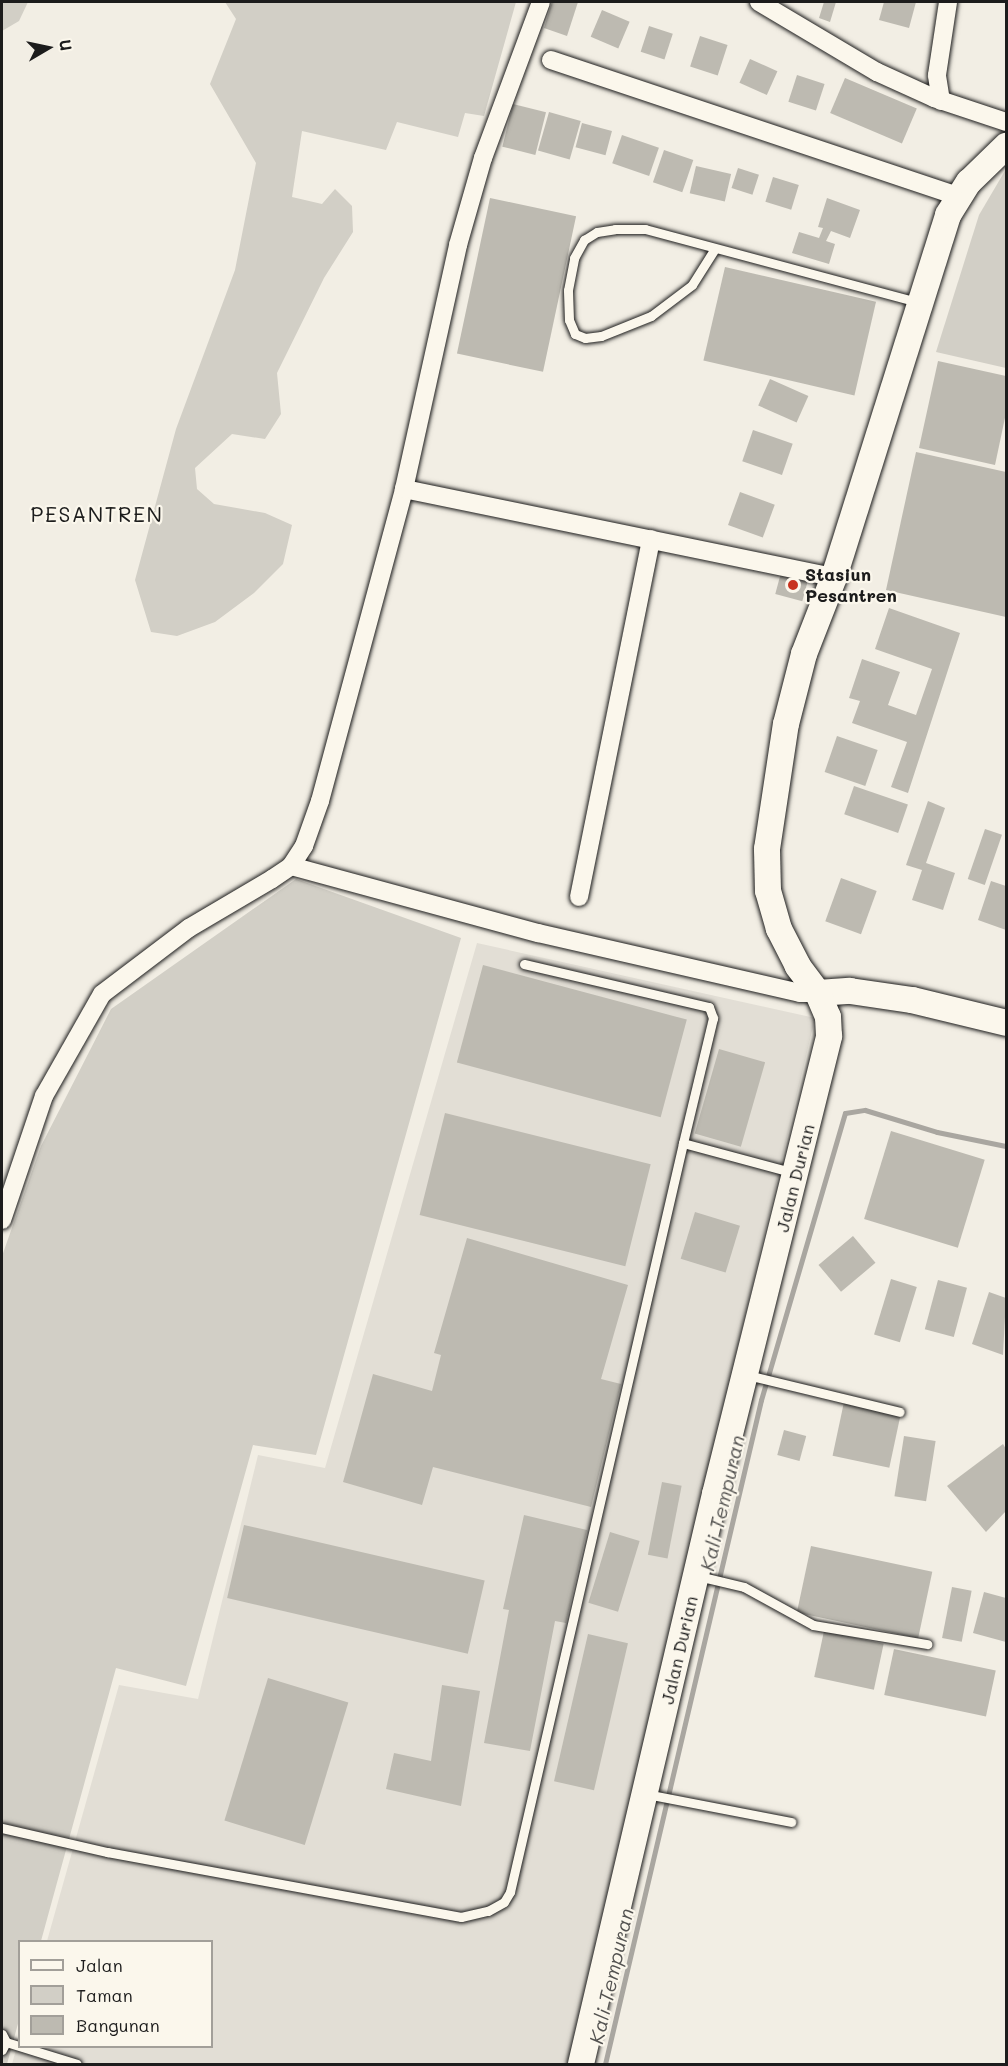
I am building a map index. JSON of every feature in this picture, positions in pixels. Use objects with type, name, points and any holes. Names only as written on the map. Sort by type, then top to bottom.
[{"type":"main road","name":"Jalan Durian","points":[[581,2064],[654,1795],[705,1578],[745,1375],[829,1036],[828,1017],[818,993],[798,966],[779,929],[765,871],[772,803],[794,691],[812,629],[834,577],[945,223],[958,196],[1006,146]]},
{"type":"main road","points":[[818,993],[850,991],[912,1000],[1006,1023]]},
{"type":"street","points":[[2,1220],[44,1096],[102,994],[189,928],[291,866],[304,846],[318,810],[404,489],[458,245],[483,158],[541,2]]},
{"type":"street","points":[[759,2],[877,72],[941,100],[1006,122]]},
{"type":"street","points":[[941,100],[937,75],[948,2]]},
{"type":"street","points":[[551,60],[958,196]]},
{"type":"street","points":[[404,489],[834,577]]},
{"type":"street","points":[[579,897],[651,539]]},
{"type":"street","points":[[291,866],[538,933],[800,993],[818,993]]},
{"type":"lane","points":[[714,250],[692,285],[651,316],[601,336],[585,338],[575,334],[568,320],[568,290],[574,258],[591,236],[615,229],[645,229],[714,250],[920,303]]},
{"type":"lane","points":[[2,1828],[107,1852],[460,1917],[488,1911],[504,1902],[513,1881],[713,1018],[709,1007],[524,964]]},
{"type":"lane","points":[[683,1143],[796,1174]]},
{"type":"lane","points":[[745,1375],[900,1412]]},
{"type":"lane","points":[[705,1578],[744,1587],[813,1624],[927,1644]]},
{"type":"lane","points":[[654,1795],[791,1822]]},
{"type":"lane","points":[[3,2042],[18,2046]]},
{"type":"lane","points":[[23,2048],[77,2064]]},
{"type":"shaded area","points":[[477,943],[815,1018],[570,2064],[12,2064],[18,2043],[18,2048],[213,2048],[213,1940],[47,1940],[119,1685],[198,1699],[258,1455],[325,1468]]},
{"type":"green space","points":[[2,2],[28,2],[19,21],[2,31]]},
{"type":"green space","points":[[225,2],[516,2],[484,116],[465,113],[458,137],[397,122],[386,150],[302,131],[292,197],[322,204],[335,189],[352,206],[353,232],[324,278],[277,373],[281,414],[265,439],[232,434],[195,468],[197,489],[214,504],[265,513],[292,525],[283,564],[254,593],[215,622],[177,636],[151,632],[135,580],[176,429],[235,270],[256,163],[210,84],[236,19]]},
{"type":"green space","points":[[1006,169],[1006,368],[936,352],[979,215]]},
{"type":"green space","points":[[296,879],[461,938],[316,1455],[253,1445],[186,1686],[116,1668],[41,1940],[18,1940],[18,2024],[7,2064],[2,2064],[2,1256],[41,1146],[111,1009]]},
{"type":"building","points":[[552,2],[578,2],[567,36],[544,28]]},
{"type":"building","points":[[824,2],[836,2],[830,22],[819,18]]},
{"type":"building","points":[[884,2],[916,2],[909,28],[879,20]]},
{"type":"building","points":[[602,10],[630,22],[618,48],[591,37]]},
{"type":"building","points":[[649,26],[673,34],[664,59],[641,52]]},
{"type":"building","points":[[700,36],[728,45],[718,75],[690,66]]},
{"type":"building","points":[[750,59],[777,71],[767,95],[739,83]]},
{"type":"building","points":[[797,75],[825,84],[816,111],[788,102]]},
{"type":"building","points":[[845,78],[917,108],[902,143],[830,113]]},
{"type":"building","points":[[513,104],[546,112],[535,155],[502,147]]},
{"type":"building","points":[[549,112],[581,121],[570,160],[538,150]]},
{"type":"building","points":[[582,123],[612,131],[605,155],[576,147]]},
{"type":"building","points":[[622,135],[659,148],[649,176],[612,163]]},
{"type":"building","points":[[664,150],[693,160],[682,192],[653,182]]},
{"type":"building","points":[[696,166],[731,174],[725,201],[690,193]]},
{"type":"building","points":[[738,168],[759,175],[752,195],[732,188]]},
{"type":"building","points":[[773,177],[799,185],[791,210],[765,202]]},
{"type":"building","points":[[490,198],[576,216],[543,372],[457,354]]},
{"type":"building","points":[[827,198],[860,210],[850,238],[831,231],[826,241],[835,244],[829,264],[792,253],[799,232],[819,238],[823,228],[818,227]]},
{"type":"building","points":[[725,267],[876,302],[854,395],[703,361]]},
{"type":"building","points":[[938,361],[1006,376],[1006,413],[995,465],[919,448]]},
{"type":"building","points":[[770,379],[808,396],[797,423],[758,405]]},
{"type":"building","points":[[753,430],[793,444],[782,475],[742,461]]},
{"type":"building","points":[[916,452],[1006,472],[1006,617],[886,590]]},
{"type":"building","points":[[740,492],[775,505],[763,538],[728,525]]},
{"type":"building","name":"Stasiun Pesantren","points":[[782,569],[809,576],[802,601],[775,594]]},
{"type":"building","points":[[889,608],[960,633],[908,793],[891,787],[907,742],[852,723],[860,701],[849,698],[862,659],[900,672],[888,705],[916,715],[932,669],[875,649]]},
{"type":"building","points":[[837,736],[878,750],[865,786],[825,772]]},
{"type":"building","points":[[854,786],[908,805],[898,833],[844,814]]},
{"type":"building","points":[[928,801],[945,808],[926,863],[955,873],[943,910],[912,900],[922,870],[906,865]]},
{"type":"building","points":[[985,829],[1002,835],[985,885],[968,879]]},
{"type":"building","points":[[841,878],[877,891],[861,934],[825,921]]},
{"type":"building","points":[[991,881],[1006,886],[1006,930],[978,920]]},
{"type":"building","points":[[483,965],[687,1020],[661,1117],[457,1063]]},
{"type":"building","points":[[719,1049],[765,1062],[741,1147],[695,1134]]},
{"type":"building","points":[[445,1113],[651,1164],[625,1266],[420,1215]]},
{"type":"building","points":[[891,1131],[985,1160],[958,1248],[864,1219]]},
{"type":"building","points":[[695,1212],[740,1226],[726,1273],[681,1259]]},
{"type":"building","points":[[853,1236],[875,1263],[841,1292],[819,1265]]},
{"type":"building","points":[[467,1238],[628,1285],[601,1379],[621,1384],[591,1507],[433,1467],[422,1505],[343,1482],[373,1374],[432,1391],[441,1355],[434,1353]]},
{"type":"building","points":[[891,1279],[917,1287],[900,1342],[874,1334]]},
{"type":"building","points":[[938,1280],[967,1288],[954,1337],[925,1329]]},
{"type":"building","points":[[989,1292],[1006,1298],[1003,1355],[972,1344]]},
{"type":"building","points":[[844,1402],[901,1414],[889,1468],[833,1456]]},
{"type":"building","points":[[784,1430],[806,1436],[799,1461],[777,1455]]},
{"type":"building","points":[[904,1436],[936,1441],[926,1501],[894,1496]]},
{"type":"building","points":[[1003,1444],[1006,1449],[1006,1511],[986,1532],[947,1486]]},
{"type":"building","points":[[662,1482],[682,1486],[668,1558],[648,1555]]},
{"type":"building","points":[[524,1515],[587,1530],[566,1623],[555,1621],[530,1751],[484,1743],[509,1610],[503,1609]]},
{"type":"building","points":[[244,1525],[485,1581],[468,1654],[227,1598]]},
{"type":"building","points":[[610,1532],[640,1541],[618,1612],[588,1603]]},
{"type":"building","points":[[811,1546],[932,1572],[918,1638],[797,1613]]},
{"type":"building","points":[[952,1587],[972,1591],[962,1642],[942,1638]]},
{"type":"building","points":[[984,1592],[1006,1598],[1006,1642],[973,1633]]},
{"type":"building","points":[[824,1631],[884,1644],[874,1690],[814,1677]]},
{"type":"building","points":[[588,1634],[628,1643],[594,1790],[554,1781]]},
{"type":"building","points":[[894,1649],[996,1671],[986,1717],[884,1695]]},
{"type":"building","points":[[268,1678],[348,1703],[305,1845],[224,1820]]},
{"type":"building","points":[[442,1685],[480,1691],[461,1806],[386,1789],[394,1753],[431,1761]]},
{"type":"waterway","name":"Kali Tempuran","points":[[605,2064],[761,1400],[845,1113],[865,1110],[937,1132],[1006,1146]]},
{"type":"place","name":"Stasiun Pesantren","points":[[793,585]]},
{"type":"district","name":"PESANTREN","points":[[97,514]]}]
